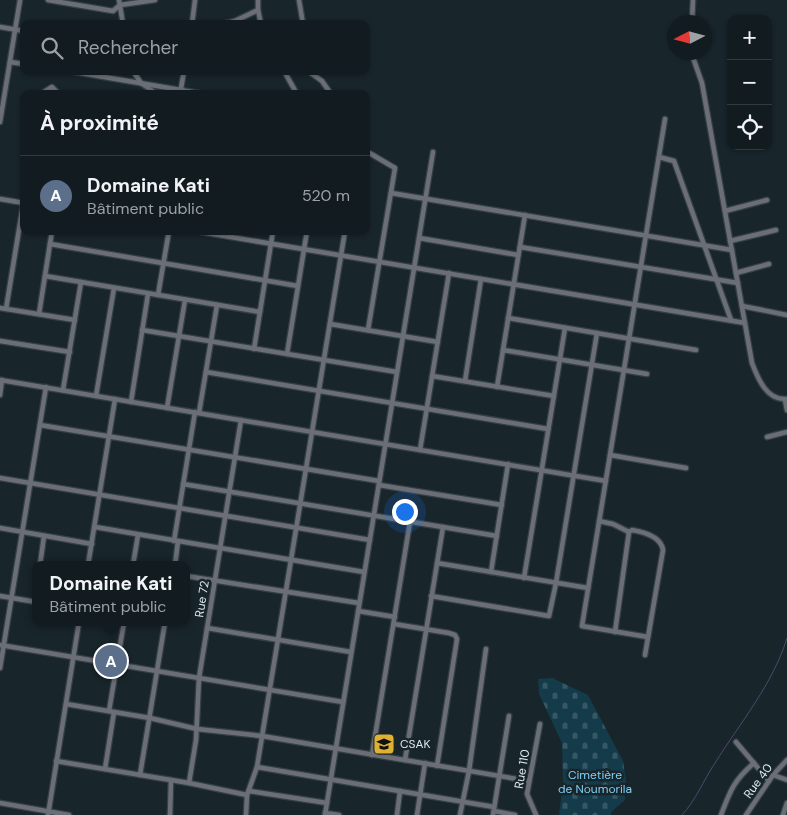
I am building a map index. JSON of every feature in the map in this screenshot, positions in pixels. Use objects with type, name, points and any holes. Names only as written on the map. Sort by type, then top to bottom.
[{"type":"street","points":[[0,122],[20,0]]},
{"type":"street","points":[[48,0],[113,11],[119,3],[155,0]]},
{"type":"street","points":[[193,20],[196,0]]},
{"type":"street","points":[[258,0],[260,20]]},
{"type":"street","points":[[299,0],[302,20]]},
{"type":"street","points":[[692,15],[693,0]]},
{"type":"street","points":[[119,3],[122,20]]},
{"type":"street","points":[[235,20],[258,10]]},
{"type":"street","points":[[0,27],[20,31]]},
{"type":"street","points":[[694,60],[702,83],[752,363],[758,379],[775,398],[786,399],[787,410]]},
{"type":"street","points":[[10,62],[20,63]]},
{"type":"street","points":[[93,75],[174,90]]},
{"type":"street","points":[[136,75],[141,83],[151,90]]},
{"type":"street","points":[[181,90],[183,75]]},
{"type":"street","points":[[286,75],[294,90]]},
{"type":"street","points":[[314,75],[322,80],[328,90]]},
{"type":"street","points":[[648,637],[582,626],[665,119]]},
{"type":"street","points":[[339,815],[325,814],[433,152]]},
{"type":"street","points":[[368,330],[395,168],[370,153]]},
{"type":"street","points":[[659,157],[674,161],[731,320]]},
{"type":"street","points":[[391,193],[732,250]]},
{"type":"street","points":[[0,199],[20,201]]},
{"type":"street","points":[[725,211],[767,200]]},
{"type":"street","points":[[497,387],[525,216]]},
{"type":"street","points":[[6,309],[20,225]]},
{"type":"street","points":[[730,241],[776,230]]},
{"type":"street","points":[[39,314],[51,235]]},
{"type":"street","points":[[158,295],[168,235]]},
{"type":"street","points":[[218,235],[745,323]]},
{"type":"street","points":[[254,349],[272,235]]},
{"type":"street","points":[[287,354],[306,235]]},
{"type":"street","points":[[246,815],[248,793],[257,767],[344,235]]},
{"type":"street","points":[[419,238],[518,255]]},
{"type":"street","points":[[50,244],[298,286]]},
{"type":"street","points":[[520,247],[738,283]]},
{"type":"street","points":[[736,273],[769,264]]},
{"type":"street","points":[[420,450],[449,274]]},
{"type":"street","points":[[45,276],[260,312]]},
{"type":"street","points":[[465,381],[481,279]]},
{"type":"street","points":[[63,390],[81,282]]},
{"type":"street","points":[[96,396],[114,288]]},
{"type":"street","points":[[131,402],[148,294]]},
{"type":"street","points":[[167,408],[185,300]]},
{"type":"street","points":[[175,561],[179,508],[206,372],[217,305]]},
{"type":"street","points":[[742,306],[787,315]]},
{"type":"street","points":[[0,308],[75,320]]},
{"type":"street","points":[[508,318],[696,350]]},
{"type":"street","points":[[330,324],[438,342]]},
{"type":"street","points":[[524,578],[565,328]]},
{"type":"street","points":[[142,330],[397,372]]},
{"type":"street","points":[[431,596],[546,617],[551,614],[597,333]]},
{"type":"street","points":[[0,341],[70,352]]},
{"type":"street","points":[[503,350],[646,374]]},
{"type":"street","points":[[206,372],[548,429]]},
{"type":"street","points":[[432,376],[554,396]]},
{"type":"street","points":[[0,395],[1,380],[606,481]]},
{"type":"street","points":[[0,668],[2,646],[12,598],[46,387]]},
{"type":"street","points":[[89,561],[116,399]]},
{"type":"street","name":"Rue 72","points":[[189,783],[197,729],[196,709],[199,678],[241,420]]},
{"type":"street","points":[[40,425],[306,469],[502,505]]},
{"type":"street","points":[[768,437],[787,432]]},
{"type":"street","points":[[610,455],[686,468]]},
{"type":"street","points":[[491,572],[508,464]]},
{"type":"street","points":[[0,478],[370,540]]},
{"type":"street","points":[[183,484],[497,536]]},
{"type":"street","points":[[599,521],[613,524],[629,532],[632,530],[640,531],[656,539],[662,546],[645,655]]},
{"type":"street","points":[[372,755],[410,522]]},
{"type":"street","points":[[94,527],[364,572]]},
{"type":"street","points":[[0,528],[92,544]]},
{"type":"street","points":[[405,760],[443,528]]},
{"type":"street","points":[[616,632],[629,532]]},
{"type":"street","points":[[134,561],[138,535]]},
{"type":"street","points":[[41,561],[44,536]]},
{"type":"street","points":[[437,563],[588,588]]},
{"type":"street","points":[[190,577],[359,603]]},
{"type":"street","points":[[0,596],[32,601]]},
{"type":"street","points":[[358,611],[395,617]]},
{"type":"street","points":[[394,624],[449,633],[455,635],[457,639],[437,766]]},
{"type":"street","points":[[48,813],[78,626]]},
{"type":"street","points":[[104,769],[123,626]]},
{"type":"street","points":[[140,775],[164,626]]},
{"type":"street","points":[[207,628],[352,652]]},
{"type":"street","points":[[2,646],[343,702]]},
{"type":"street","points":[[460,815],[469,771],[486,649]]},
{"type":"street","points":[[66,704],[150,718],[197,729],[262,736],[529,781]]},
{"type":"street","points":[[494,811],[509,716]]},
{"type":"street","name":"Rue 110","points":[[536,815],[527,794],[540,724]]},
{"type":"street","points":[[736,742],[768,781]]},
{"type":"street","name":"Rue 40","points":[[746,815],[768,781],[787,760]]},
{"type":"street","points":[[56,761],[248,793],[327,803]]},
{"type":"street","points":[[417,815],[425,764]]},
{"type":"street","points":[[721,815],[729,793],[740,775],[754,764]]},
{"type":"street","points":[[257,767],[462,801],[515,815]]},
{"type":"street","points":[[773,775],[787,780]]},
{"type":"street","points":[[170,815],[171,780]]},
{"type":"street","points":[[397,815],[400,791]]},
{"type":"street","points":[[0,803],[48,813],[69,815]]},
{"type":"street","points":[[783,815],[787,803]]},
{"type":"green space","name":"Cimetière de Noumorila","points":[[552,678],[588,695],[623,761],[626,781],[625,800],[611,812],[611,815],[559,815],[563,783],[562,743],[539,694],[538,679]]},
{"type":"waterway","points":[[682,815],[765,687],[787,638]]},
{"type":"place","name":"Domaine Kati","points":[[111,661]]},
{"type":"place","name":"CSAK","points":[[384,744]]}]
